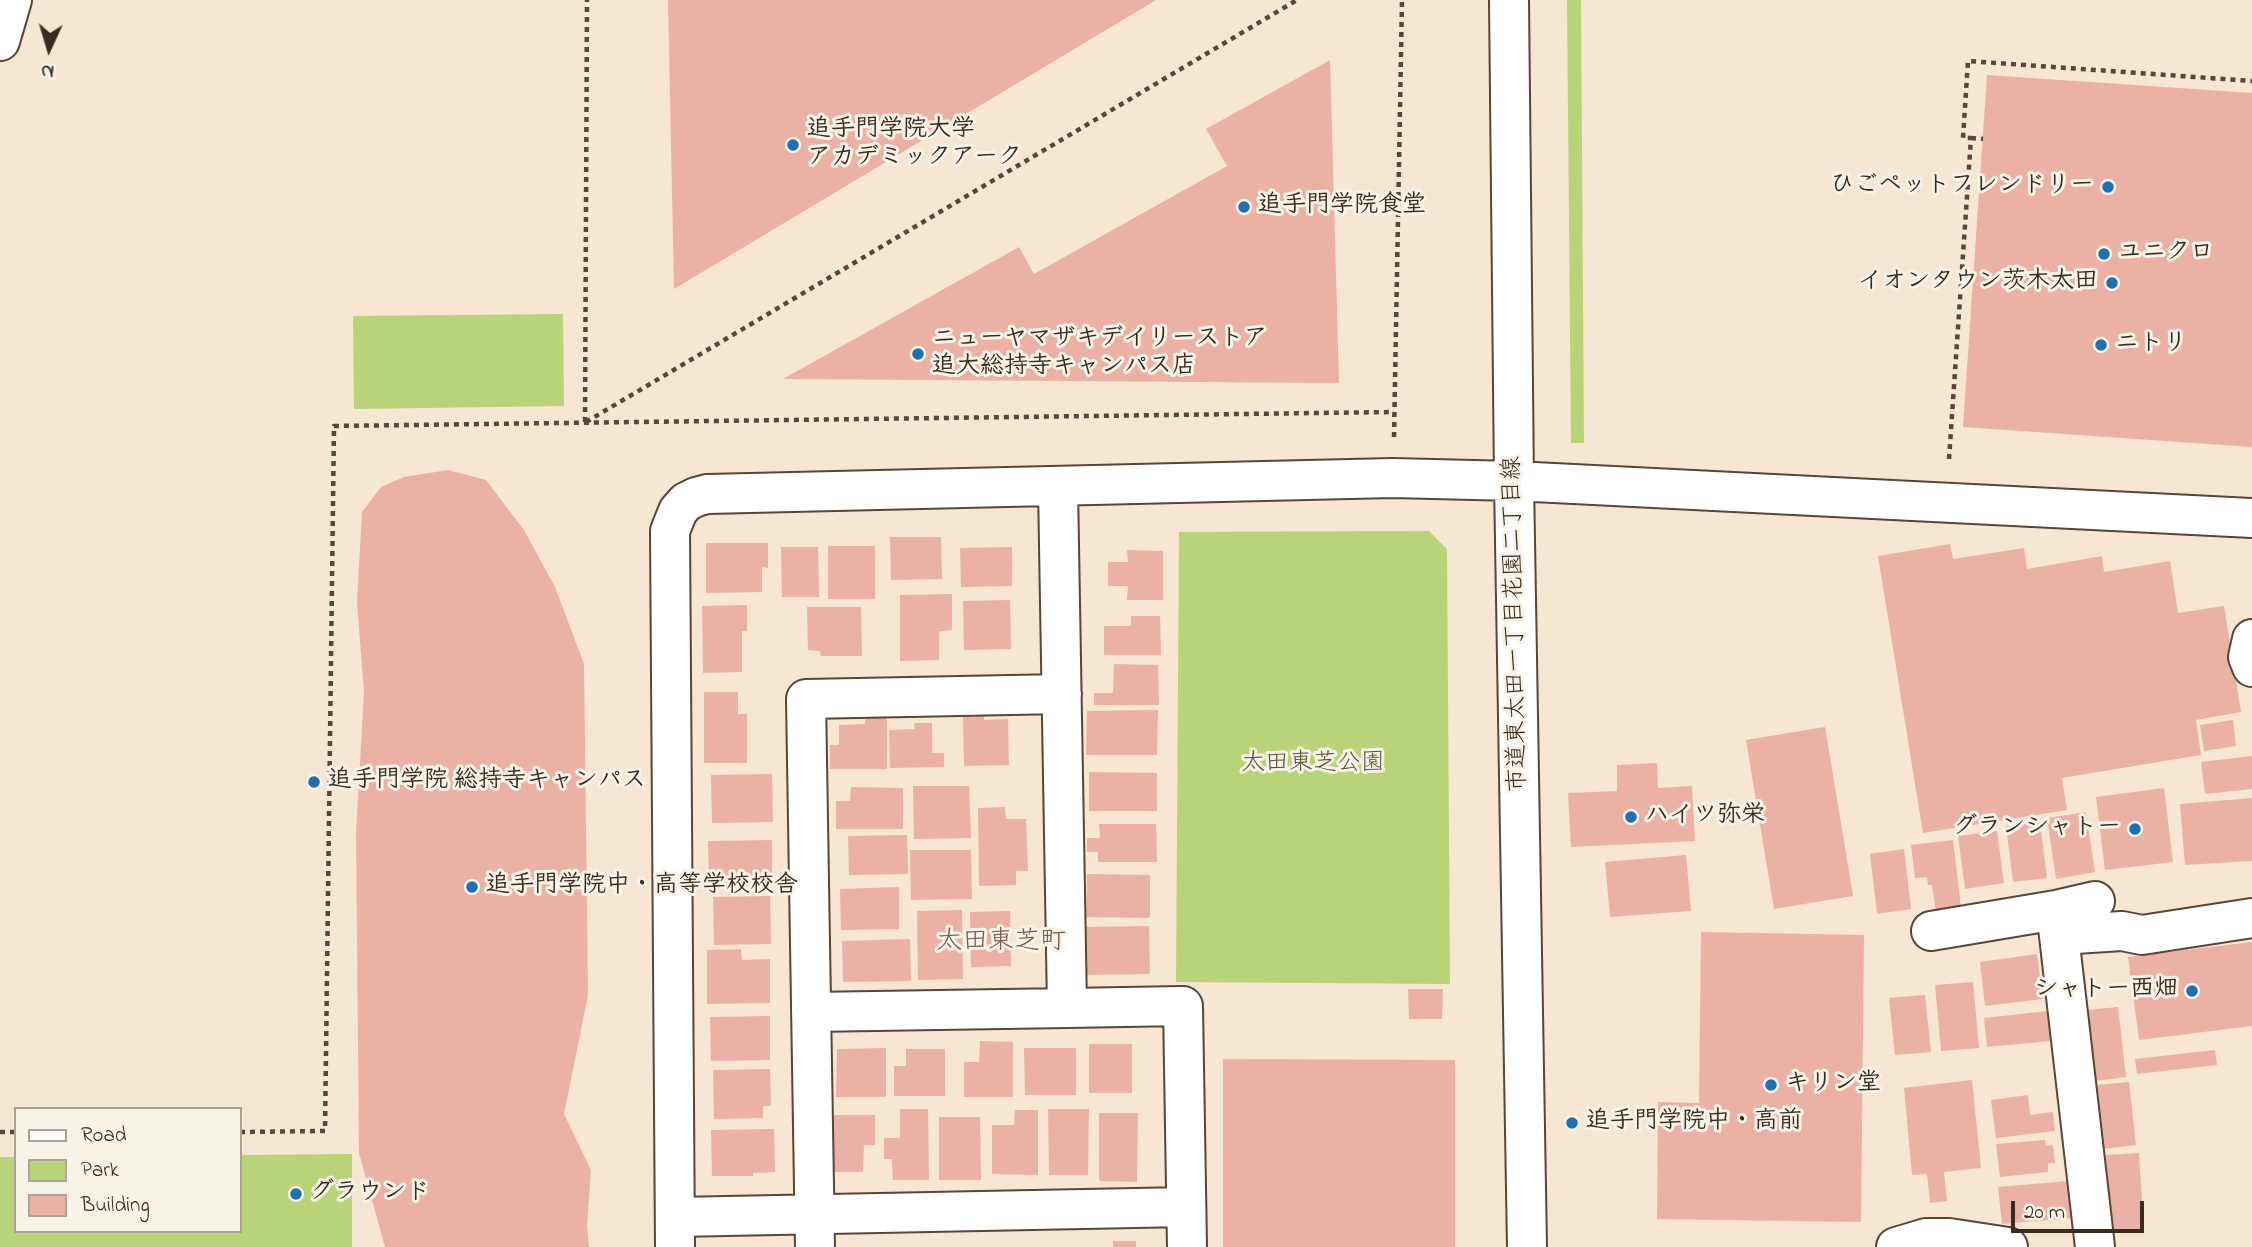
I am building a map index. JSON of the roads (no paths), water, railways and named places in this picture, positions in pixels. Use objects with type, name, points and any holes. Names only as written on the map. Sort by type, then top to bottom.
[{"type":"street","points":[[0,41],[12,0]]},
{"type":"street","name":"市道東太田一丁目花園二丁目線","points":[[1509,0],[1527,1247]]},
{"type":"street","points":[[1186,1207],[815,1231],[675,1232],[670,531],[678,511],[686,502],[706,494],[1393,478],[1514,481],[2252,518]]},
{"type":"street","points":[[1058,487],[1067,1008]]},
{"type":"street","points":[[2252,639],[2248,657],[2252,667]]},
{"type":"street","points":[[815,1231],[806,698],[1062,694]]},
{"type":"street","points":[[2057,923],[2095,901]]},
{"type":"street","points":[[1931,931],[2057,923],[2142,935],[2252,918]]},
{"type":"street","points":[[2057,923],[2095,1247]]},
{"type":"street","points":[[811,1012],[1183,1006],[1186,1247]]},
{"type":"street","points":[[1896,1247],[1926,1238],[1949,1238],[2008,1247]]},
{"type":"place","name":"追手門学院大学 アカデミックアーク","points":[[793,145]]},
{"type":"place","name":"ひごペットフレンドリー","points":[[2108,187]]},
{"type":"place","name":"追手門学院食堂","points":[[1244,207]]},
{"type":"place","name":"ユニクロ","points":[[2104,254]]},
{"type":"place","name":"イオンタウン茨木太田","points":[[2112,283]]},
{"type":"place","name":"ニトリ","points":[[2101,345]]},
{"type":"place","name":"ニューヤマザキデイリーストア 追大総持寺キャンパス店","points":[[918,354]]},
{"type":"place","name":"追手門学院 総持寺キャンパス","points":[[314,782]]},
{"type":"place","name":"ハイツ弥栄","points":[[1631,817]]},
{"type":"place","name":"グランシャトー","points":[[2135,829]]},
{"type":"place","name":"追手門学院中・高等学校校舎","points":[[472,887]]},
{"type":"place","name":"シャトー西畑","points":[[2192,991]]},
{"type":"place","name":"キリン堂","points":[[1771,1085]]},
{"type":"place","name":"追手門学院中・高前","points":[[1572,1123]]},
{"type":"place","name":"グラウンド","points":[[296,1194]]},
{"type":"district","name":"太田東芝町","points":[[1001,944]]},
{"type":"park label","name":"太田東芝公園","points":[[1313,765]]}]
